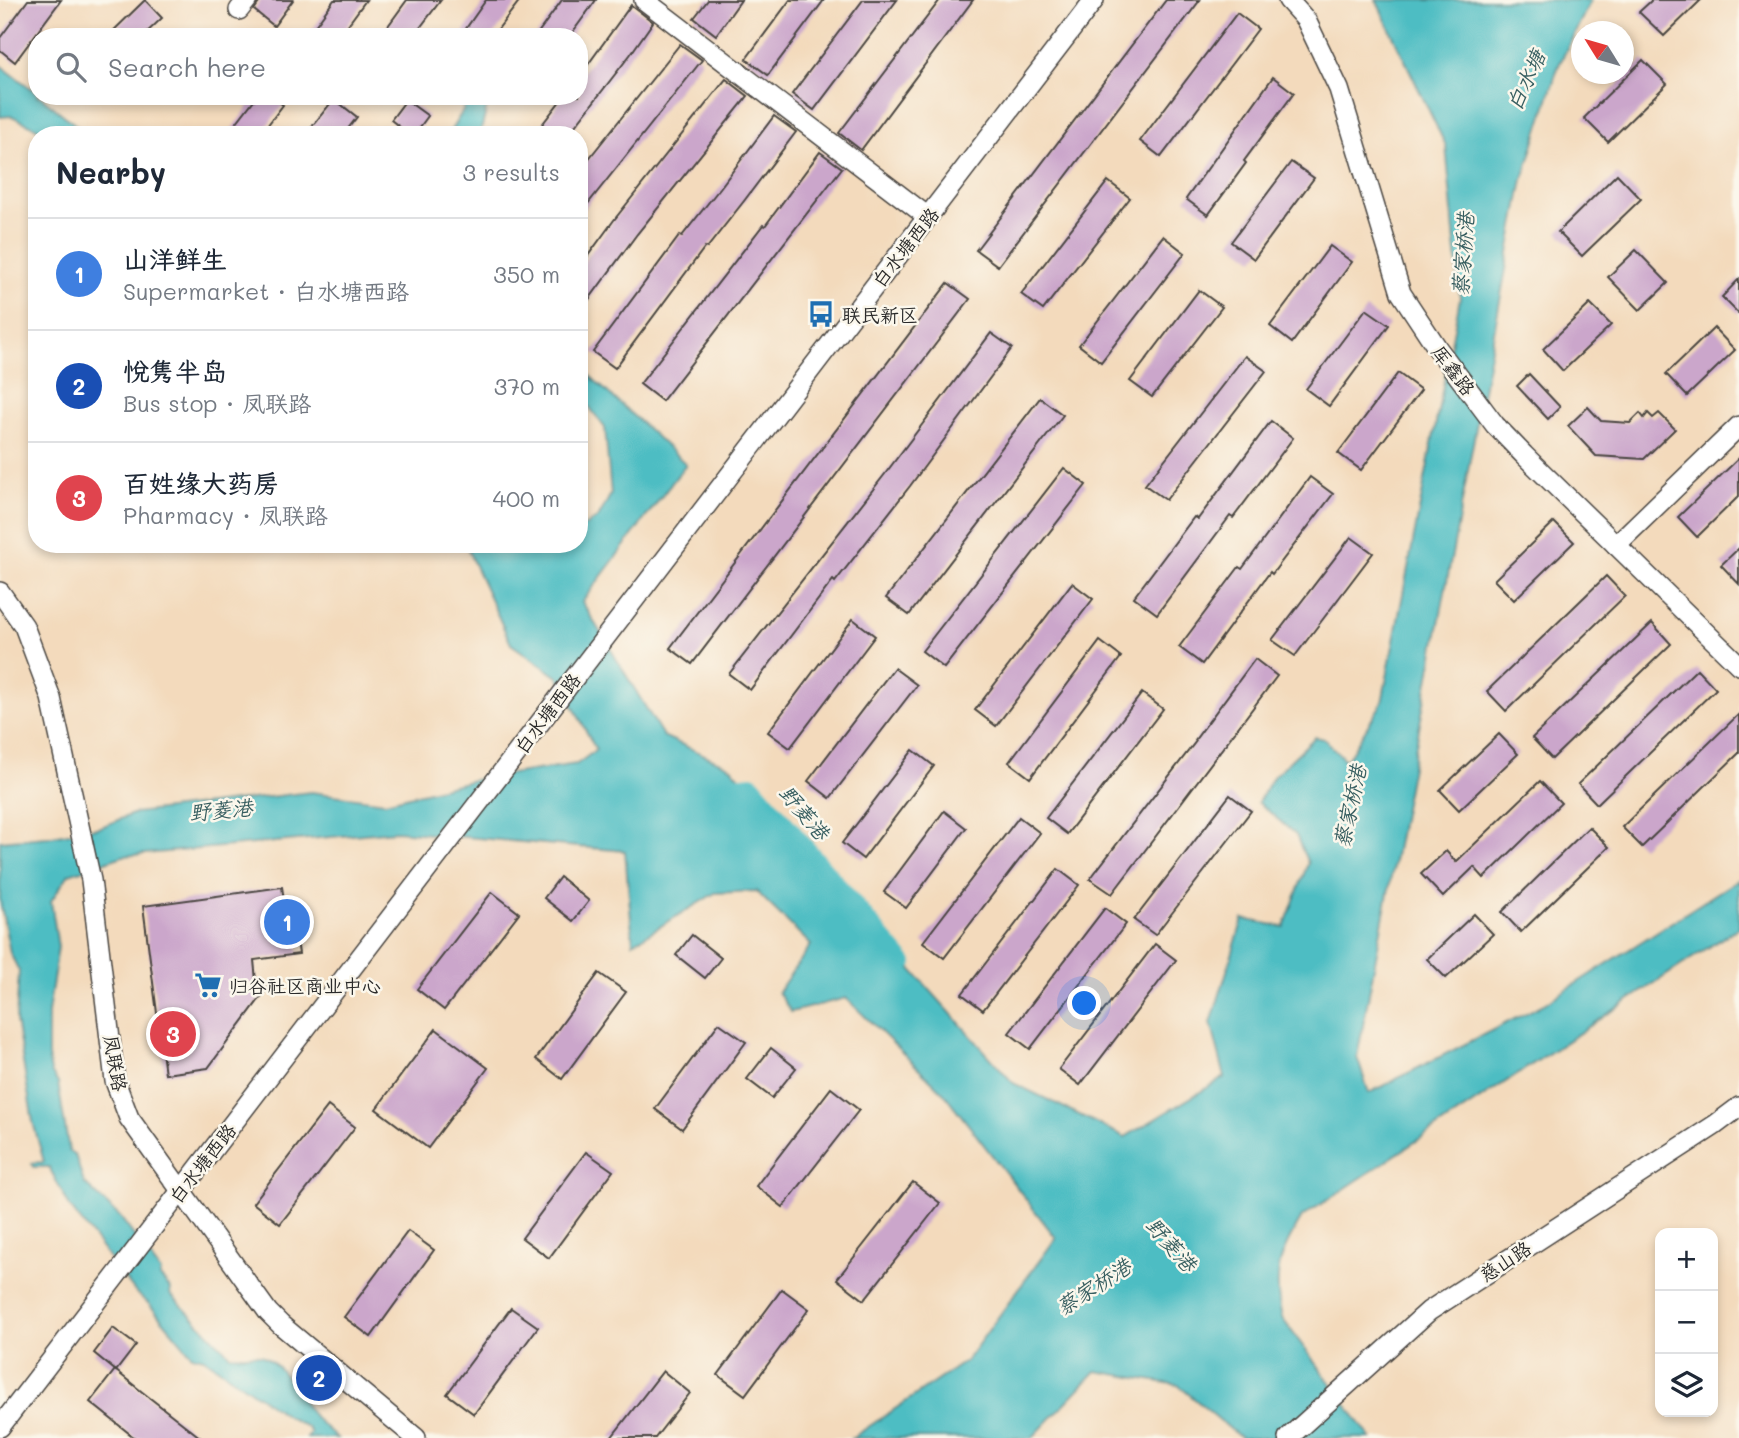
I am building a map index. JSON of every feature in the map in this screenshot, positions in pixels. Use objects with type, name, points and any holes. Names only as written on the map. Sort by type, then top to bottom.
[{"type":"street","points":[[644,0],[928,217]]},
{"type":"street","name":"白水塘西路","points":[[0,1427],[1094,0]]},
{"type":"street","name":"厍鑫路","points":[[1288,0],[1306,20],[1339,89],[1401,293],[1438,349],[1495,425],[1739,665]]},
{"type":"street","points":[[1616,545],[1739,426]]},
{"type":"street","name":"凤联路","points":[[0,592],[24,626],[51,698],[90,880],[115,1081],[129,1118],[268,1312],[416,1438]]},
{"type":"street","name":"慈山路","points":[[1288,1438],[1429,1311],[1739,1107]]},
{"type":"water","points":[[1376,0],[1591,0],[1581,21],[1571,21],[1571,41],[1558,67],[1523,179],[1357,1057],[1369,1093],[1544,1004],[1739,879],[1739,927],[1302,1217],[1280,1265],[1278,1288],[1282,1318],[1371,1438],[1241,1438],[1178,1385],[1096,1371],[1032,1438],[852,1438],[966,1361],[1056,1238],[943,1092],[846,998],[791,1012],[778,992],[811,945],[756,891],[715,893],[633,943],[625,851],[396,831],[123,856],[69,874],[51,901],[58,947],[48,1013],[48,1056],[51,1072],[58,1083],[69,1151],[75,1155],[84,1183],[120,1217],[161,1272],[160,1277],[171,1289],[170,1294],[230,1355],[259,1355],[270,1360],[289,1380],[315,1418],[337,1438],[307,1438],[311,1433],[307,1427],[288,1417],[204,1358],[192,1355],[149,1304],[136,1293],[70,1207],[49,1167],[33,1167],[32,1163],[44,1162],[33,1122],[16,1020],[19,971],[10,953],[0,901],[0,841],[47,837],[101,827],[135,813],[311,792],[385,802],[478,779],[577,764],[596,750],[558,677],[511,644],[469,553],[588,553],[588,524],[598,518],[611,494],[605,428],[588,405],[588,374],[686,464],[582,602],[663,736],[731,767],[1013,1083],[1125,1137],[1225,1077],[1211,1023],[1243,919],[1284,927],[1308,863],[1296,835],[1258,802],[1274,776],[1315,737],[1324,739],[1346,761],[1382,703],[1460,298],[1446,146]]},
{"type":"water","points":[[0,65],[28,86],[28,105],[51,105],[77,126],[33,126],[12,116],[0,117]]},
{"type":"water","points":[[462,105],[487,105],[482,126],[454,126],[464,109]]},
{"type":"building","points":[[28,0],[61,0],[40,28],[28,28],[28,44],[15,62],[0,50],[0,38]]},
{"type":"building","points":[[145,0],[162,18],[151,28],[116,28]]},
{"type":"building","points":[[261,0],[293,0],[274,26],[254,10]]},
{"type":"building","points":[[334,0],[366,0],[346,28],[314,28]]},
{"type":"building","points":[[407,0],[441,0],[420,28],[387,28]]},
{"type":"building","points":[[486,0],[520,0],[499,28],[466,28]]},
{"type":"building","points":[[562,0],[596,0],[576,28],[542,28]]},
{"type":"building","points":[[708,0],[741,0],[716,35],[694,18]]},
{"type":"building","points":[[790,0],[824,0],[768,75],[746,59]]},
{"type":"building","points":[[863,0],[897,0],[814,110],[792,94]]},
{"type":"building","points":[[940,0],[973,0],[861,150],[839,133]]},
{"type":"building","points":[[1166,0],[1200,0],[998,266],[976,250]]},
{"type":"building","points":[[1652,0],[1701,0],[1664,36],[1639,12]]},
{"type":"building","points":[[631,5],[653,22],[575,126],[541,126],[557,105],[588,105],[588,65]]},
{"type":"building","points":[[1237,13],[1258,29],[1161,157],[1140,141]]},
{"type":"building","points":[[680,44],[702,60],[588,204],[588,160]]},
{"type":"building","points":[[1643,60],[1667,84],[1608,142],[1584,118],[1619,84],[1634,84],[1634,69]]},
{"type":"building","points":[[1273,77],[1294,93],[1208,215],[1186,199]]},
{"type":"building","points":[[726,79],[748,96],[637,234],[588,301],[588,256]]},
{"type":"building","points":[[250,105],[283,105],[267,126],[234,126]]},
{"type":"building","points":[[329,105],[342,105],[357,117],[350,126],[312,126]]},
{"type":"building","points":[[402,105],[413,105],[428,116],[421,126],[399,126],[391,120]]},
{"type":"building","points":[[774,116],[796,132],[707,248],[705,247],[615,368],[593,352],[680,235],[682,236],[720,188]]},
{"type":"building","points":[[820,152],[842,168],[662,401],[640,384]]},
{"type":"building","points":[[1291,162],[1314,178],[1254,259],[1231,242]]},
{"type":"building","points":[[1617,174],[1641,199],[1582,256],[1558,232]]},
{"type":"building","points":[[1108,181],[1130,198],[1043,310],[1021,294]]},
{"type":"building","points":[[1163,236],[1185,253],[1101,362],[1079,345]]},
{"type":"building","points":[[1330,246],[1352,262],[1292,343],[1270,326]]},
{"type":"building","points":[[1636,250],[1668,283],[1640,310],[1608,277]]},
{"type":"building","points":[[1739,279],[1739,314],[1722,297]]},
{"type":"building","points":[[948,283],[970,299],[692,664],[670,648]]},
{"type":"building","points":[[1199,290],[1222,307],[1152,397],[1130,381]]},
{"type":"building","points":[[1590,304],[1611,325],[1563,371],[1543,349]]},
{"type":"building","points":[[1366,309],[1389,325],[1329,406],[1306,389]]},
{"type":"building","points":[[1714,328],[1735,350],[1687,396],[1666,374]]},
{"type":"building","points":[[991,333],[1012,348],[910,486],[835,582],[833,580],[750,690],[729,674]]},
{"type":"building","points":[[1245,356],[1266,371],[1166,500],[1145,485]]},
{"type":"building","points":[[1398,373],[1421,390],[1361,470],[1338,453]]},
{"type":"building","points":[[1529,374],[1560,407],[1548,419],[1517,386]]},
{"type":"building","points":[[1040,398],[1063,415],[909,615],[886,598]]},
{"type":"building","points":[[1588,407],[1601,421],[1630,423],[1640,413],[1644,418],[1648,413],[1653,418],[1659,413],[1675,429],[1644,459],[1596,456],[1568,426]]},
{"type":"building","points":[[1271,421],[1293,438],[1233,518],[1230,516],[1157,614],[1134,597],[1194,517],[1198,519]]},
{"type":"building","points":[[1739,458],[1739,496],[1697,537],[1678,517]]},
{"type":"building","points":[[1064,468],[1086,485],[944,668],[922,651]]},
{"type":"building","points":[[1310,477],[1333,494],[1272,574],[1270,572],[1202,664],[1179,647],[1239,567],[1242,569]]},
{"type":"building","points":[[1554,522],[1574,542],[1514,600],[1494,580]]},
{"type":"building","points":[[1351,537],[1373,553],[1295,656],[1272,640]]},
{"type":"building","points":[[1739,548],[1739,584],[1721,565]]},
{"type":"building","points":[[1606,576],[1625,596],[1506,711],[1487,691]]},
{"type":"building","points":[[1072,583],[1093,599],[996,726],[975,710]]},
{"type":"building","points":[[853,619],[875,636],[790,748],[768,732]]},
{"type":"building","points":[[1652,623],[1671,644],[1552,759],[1532,738]]},
{"type":"building","points":[[1100,641],[1121,657],[1030,778],[1009,762]]},
{"type":"building","points":[[1255,659],[1277,676],[1112,894],[1090,879]]},
{"type":"building","points":[[894,668],[917,685],[830,798],[808,781]]},
{"type":"building","points":[[1697,669],[1716,689],[1597,804],[1578,784]]},
{"type":"building","points":[[1142,693],[1163,709],[1067,834],[1046,818]]},
{"type":"building","points":[[1739,714],[1739,753],[1642,847],[1622,827]]},
{"type":"building","points":[[1499,734],[1518,754],[1459,810],[1440,790]]},
{"type":"building","points":[[913,750],[934,766],[863,859],[842,843]]},
{"type":"building","points":[[1540,781],[1561,803],[1484,878],[1474,867],[1443,897],[1421,874],[1446,851],[1456,862]]},
{"type":"building","points":[[1230,795],[1251,811],[1155,935],[1134,920]]},
{"type":"building","points":[[944,811],[966,828],[906,908],[884,892]]},
{"type":"building","points":[[1019,817],[1040,833],[944,958],[923,942]]},
{"type":"building","points":[[1589,827],[1609,847],[1521,932],[1502,912]]},
{"type":"building","points":[[1058,869],[1079,885],[983,1010],[962,994]]},
{"type":"building","points":[[560,877],[589,901],[573,921],[544,898]]},
{"type":"building","name":"归谷社区商业中心","points":[[282,887],[285,907],[292,906],[299,954],[254,960],[256,981],[267,989],[208,1068],[165,1074],[143,906]]},
{"type":"building","points":[[492,892],[519,913],[444,1010],[417,989]]},
{"type":"building","points":[[1105,908],[1126,924],[1030,1049],[1009,1033]]},
{"type":"building","points":[[1474,914],[1493,934],[1446,978],[1427,959]]},
{"type":"building","points":[[692,935],[721,958],[705,978],[676,955]]},
{"type":"building","points":[[1155,944],[1176,960],[1080,1085],[1059,1069]]},
{"type":"building","points":[[599,973],[626,992],[562,1079],[536,1059]]},
{"type":"building","points":[[719,1023],[746,1042],[682,1129],[655,1109]]},
{"type":"building","points":[[436,1029],[488,1068],[428,1148],[376,1109]]},
{"type":"building","points":[[771,1048],[796,1068],[772,1098],[747,1079]]},
{"type":"building","points":[[831,1088],[859,1110],[783,1207],[756,1186]]},
{"type":"building","points":[[328,1106],[355,1127],[280,1224],[253,1203]]},
{"type":"building","points":[[586,1152],[613,1171],[549,1258],[522,1238]]},
{"type":"building","points":[[913,1182],[940,1203],[864,1300],[837,1279]]},
{"type":"building","points":[[408,1231],[434,1250],[371,1337],[344,1317]]},
{"type":"building","points":[[782,1289],[809,1309],[745,1395],[718,1375]]},
{"type":"building","points":[[511,1308],[538,1327],[474,1414],[447,1394]]},
{"type":"building","points":[[113,1328],[136,1345],[116,1371],[94,1353]]},
{"type":"building","points":[[115,1370],[201,1438],[135,1438],[90,1402]]},
{"type":"building","points":[[663,1371],[690,1393],[655,1438],[611,1438]]},
{"type":"waterway","name":"野菱港","points":[[724,786],[752,783],[905,963]]},
{"type":"place","name":"联民新区","points":[[821,314]]},
{"type":"place","name":"山洋鲜生","points":[[287,922]]},
{"type":"place","name":"归谷社区商业中心","points":[[208,985]]},
{"type":"place","name":"百姓缘大药房","points":[[173,1034]]},
{"type":"place","name":"悦隽半岛","points":[[319,1378]]},
{"type":"water label","name":"白水塘","points":[[1525,80]]},
{"type":"water label","name":"蔡家桥港","points":[[1462,254]]},
{"type":"water label","name":"蔡家桥港","points":[[1349,806]]},
{"type":"water label","name":"蔡家桥港","points":[[1093,1286]]}]
